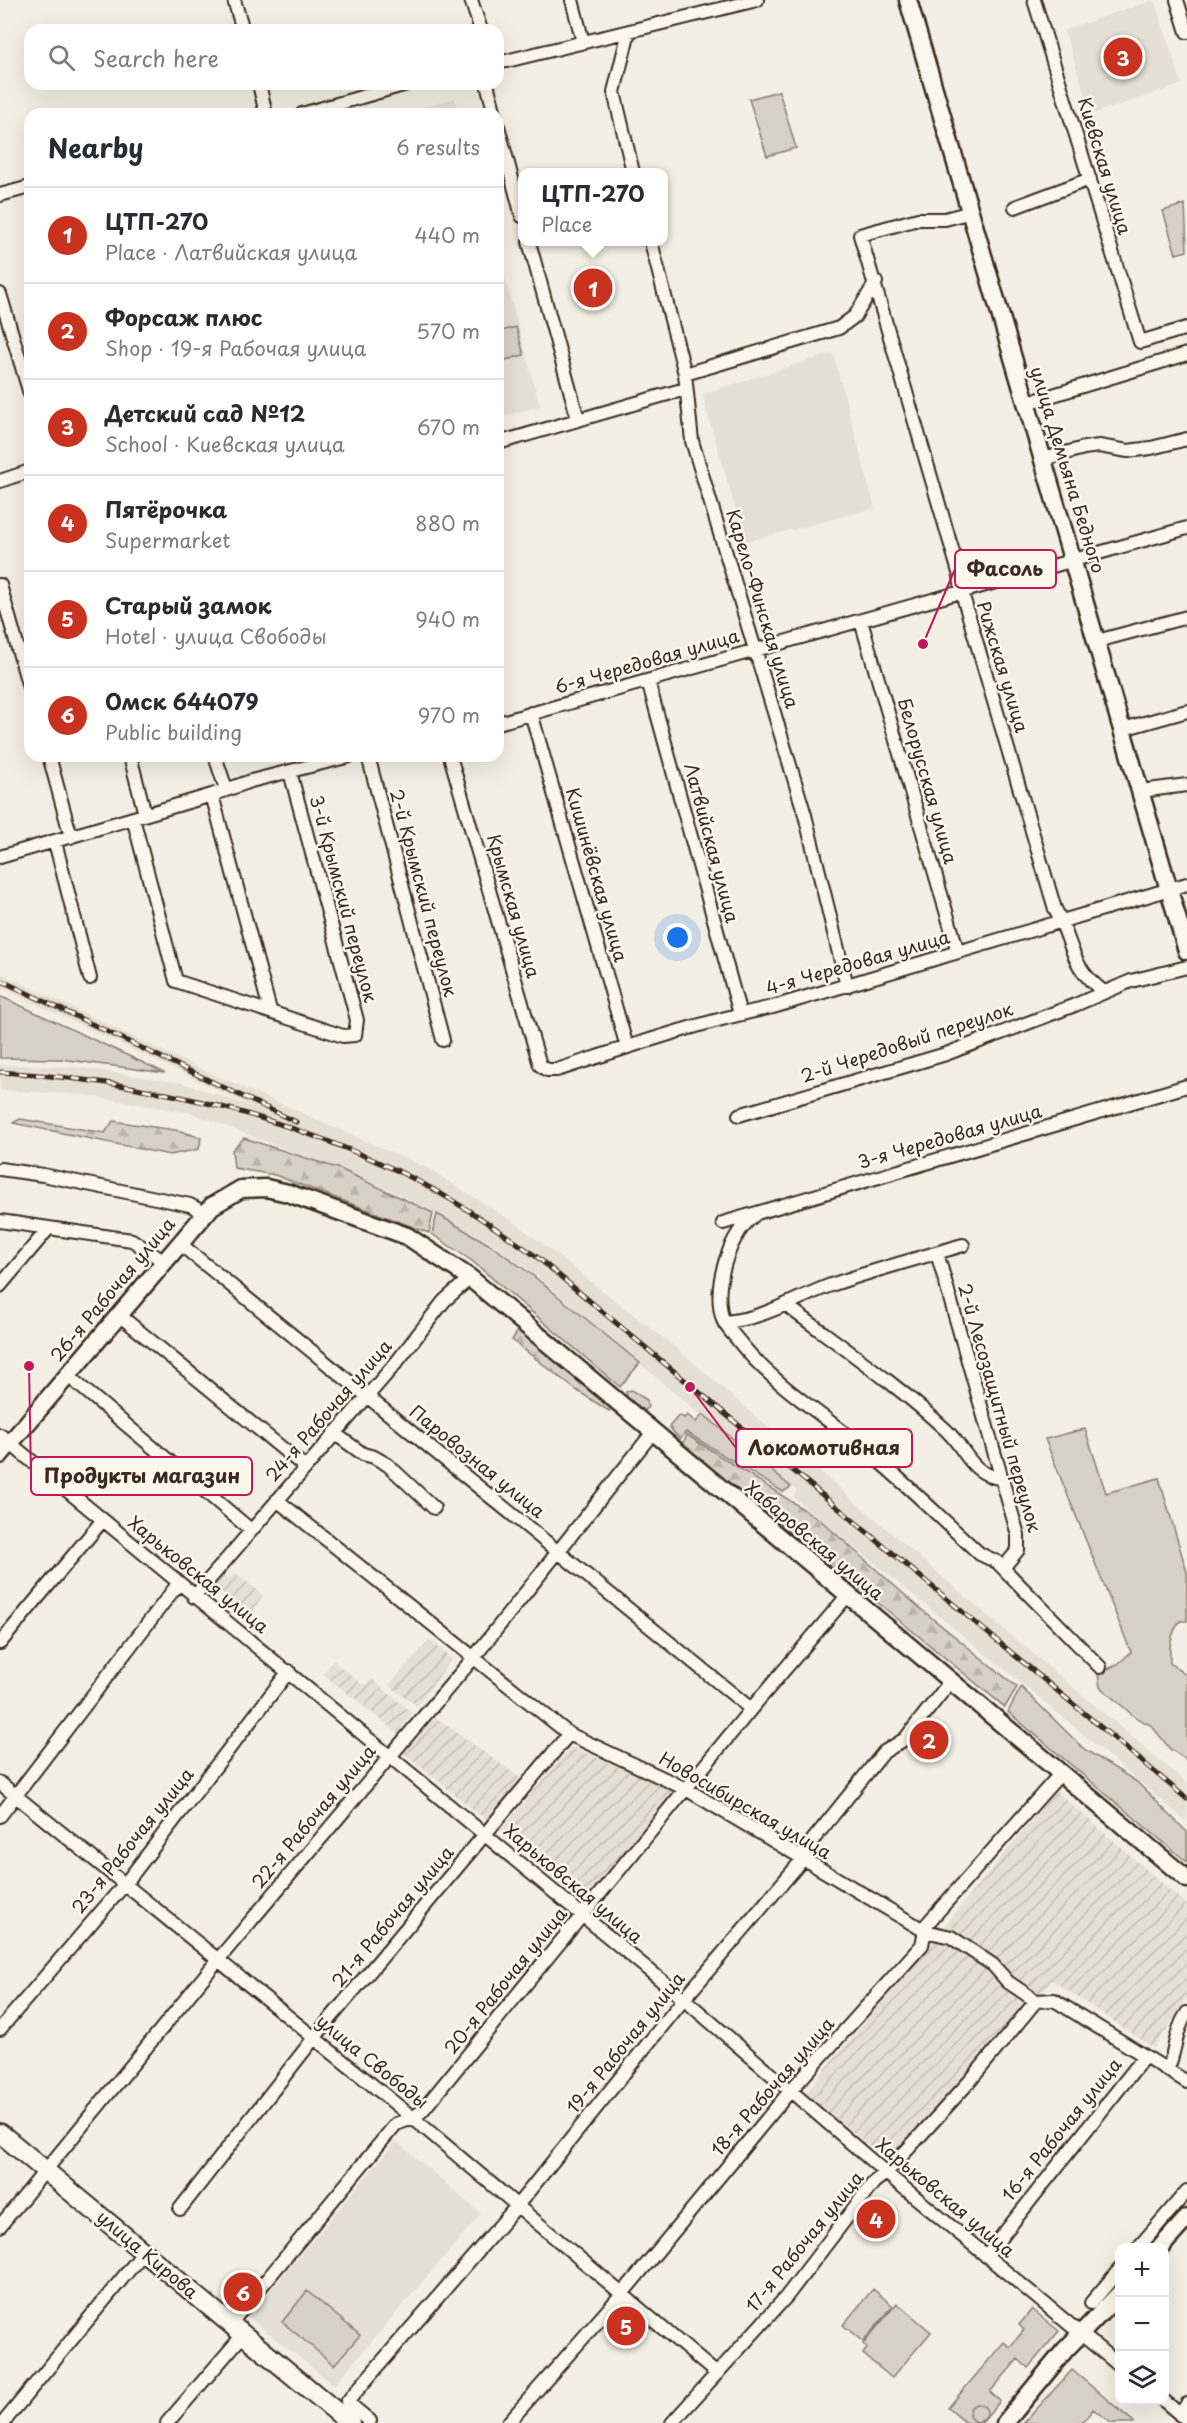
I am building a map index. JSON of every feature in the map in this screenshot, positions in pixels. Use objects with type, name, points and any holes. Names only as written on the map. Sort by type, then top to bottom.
[{"type":"main road","name":"улица Демьяна Бедного","points":[[908,0],[1187,951]]},
{"type":"main road","name":"Хабаровская улица","points":[[242,1189],[266,1188],[288,1193],[407,1236],[470,1278],[1187,1879]]},
{"type":"main road","name":"26-я Рабочая улица","points":[[3,1444],[67,1375],[204,1213],[220,1199],[242,1189]]},
{"type":"main road","name":"улица Кирова","points":[[0,2133],[342,2420]]},
{"type":"main road","points":[[1164,2243],[1187,2218]]},
{"type":"main road","points":[[1005,2423],[1080,2335],[1115,2284]]},
{"type":"street","points":[[234,0],[241,24]]},
{"type":"street","points":[[471,0],[479,24]]},
{"type":"street","points":[[572,0],[583,42]]},
{"type":"street","points":[[504,62],[758,0]]},
{"type":"street","name":"Киевская улица","points":[[1034,0],[1140,342],[1187,328]]},
{"type":"street","points":[[1176,0],[1187,32]]},
{"type":"street","points":[[629,31],[614,92],[632,168]]},
{"type":"street","points":[[260,90],[265,108]]},
{"type":"street","points":[[323,108],[386,90]]},
{"type":"street","points":[[489,90],[493,108]]},
{"type":"street","points":[[504,148],[518,201]]},
{"type":"street","points":[[1015,207],[1090,179]]},
{"type":"street","points":[[0,195],[24,189]]},
{"type":"street","name":"Рижская улица","points":[[970,212],[945,219],[918,219],[860,235],[876,282],[960,576],[962,593],[1055,909],[1076,963],[1086,978],[1104,992]]},
{"type":"street","points":[[531,246],[578,419]]},
{"type":"street","name":"Карело-Финская улица","points":[[652,246],[685,374],[692,441],[805,815],[847,986]]},
{"type":"street","points":[[685,374],[839,328],[855,316],[876,282]]},
{"type":"street","points":[[0,294],[24,374]]},
{"type":"street","points":[[1027,402],[1187,354]]},
{"type":"street","points":[[504,441],[685,389]]},
{"type":"street","points":[[1043,459],[1084,448],[1139,450],[1187,439]]},
{"type":"street","points":[[0,481],[24,473]]},
{"type":"street","name":"6-я Чередовая улица","points":[[504,721],[1187,528]]},
{"type":"street","points":[[0,585],[24,670]]},
{"type":"street","points":[[1097,641],[1187,617]]},
{"type":"street","name":"Белорусская улица","points":[[861,621],[958,952]]},
{"type":"street","name":"Латвийская улица","points":[[648,681],[740,1014]]},
{"type":"street","points":[[1123,729],[1187,711]]},
{"type":"street","name":"Кишинёвская улица","points":[[531,713],[627,1047]]},
{"type":"street","points":[[50,762],[72,837]]},
{"type":"street","points":[[132,762],[145,814]]},
{"type":"street","points":[[217,762],[226,789]]},
{"type":"street","points":[[0,857],[321,762]]},
{"type":"street","name":"2-й Крымский переулок","points":[[370,762],[443,1040]]},
{"type":"street","name":"Крымская улица","points":[[452,762],[540,1065]]},
{"type":"street","name":"3-й Крымский переулок","points":[[270,1010],[343,1036],[355,1035],[357,1020],[290,772]]},
{"type":"street","points":[[1141,790],[1187,785]]},
{"type":"street","points":[[212,795],[270,1010]]},
{"type":"street","points":[[133,818],[176,981],[270,1010]]},
{"type":"street","points":[[55,842],[90,978]]},
{"type":"street","name":"4-я Чередовая улица","points":[[540,1065],[547,1070],[557,1070],[627,1047],[847,986],[1187,884]]},
{"type":"street","name":"2-й Чередовый переулок","points":[[739,1115],[946,1054],[1131,981],[1187,967]]},
{"type":"street","name":"3-я Чередовая улица","points":[[723,1223],[1187,1086]]},
{"type":"street","points":[[0,1169],[43,1175],[190,1205],[204,1213]]},
{"type":"street","points":[[757,1213],[744,1222],[729,1250],[721,1304],[724,1322],[751,1357],[874,1457],[980,1554],[997,1562],[1100,1667]]},
{"type":"street","points":[[0,1221],[132,1240],[163,1261]]},
{"type":"street","points":[[0,1286],[48,1229]]},
{"type":"street","name":"Паровозная улица","points":[[178,1243],[751,1709]]},
{"type":"street","points":[[724,1322],[747,1320],[837,1283],[963,1245]]},
{"type":"street","name":"2-й Лесозащитный переулок","points":[[937,1253],[1018,1535],[1018,1550],[1003,1568]]},
{"type":"street","name":"24-я Рабочая улица","points":[[194,1597],[396,1363],[444,1301],[470,1278]]},
{"type":"street","points":[[786,1305],[947,1431],[981,1473],[1003,1479]]},
{"type":"street","points":[[118,1314],[305,1467]]},
{"type":"street","points":[[67,1375],[251,1530]]},
{"type":"street","name":"22-я Рабочая улица","points":[[0,2226],[217,1960],[475,1656],[654,1431]]},
{"type":"street","points":[[334,1433],[363,1454],[374,1456],[388,1465],[434,1508]]},
{"type":"street","name":"Харьковская улица","points":[[3,1444],[289,1671],[388,1756],[684,1999],[886,2173],[1115,2363]]},
{"type":"street","name":"Новосибирская улица","points":[[277,1500],[475,1656],[569,1734],[686,1789],[925,1931],[951,1937],[993,1965],[1008,1982],[1036,2001],[1054,2000],[1168,2068],[1187,2082]]},
{"type":"street","points":[[0,1643],[102,1521]]},
{"type":"street","points":[[0,1816],[178,1584]]},
{"type":"street","name":"20-я Рабочая улица","points":[[167,2423],[396,2124],[413,2118],[422,2111],[751,1709],[848,1595]]},
{"type":"street","name":"23-я Рабочая улица","points":[[0,2029],[125,1884],[289,1671]]},
{"type":"street","name":"19-я Рабочая улица","points":[[368,2423],[370,2421],[347,2402],[516,2207],[684,1999],[803,1859],[808,1846],[884,1752],[904,1739],[950,1682]]},
{"type":"street","name":"21-я Рабочая улица","points":[[180,2210],[314,2038],[569,1734]]},
{"type":"street","name":"18-я Рабочая улица","points":[[508,2423],[621,2295],[791,2090],[922,1945],[926,1925],[1060,1773]]},
{"type":"street","name":"улица Свободы","points":[[0,1783],[413,2118],[717,2374]]},
{"type":"street","name":"17-я Рабочая улица","points":[[672,2423],[786,2297],[873,2182],[886,2173],[970,2081],[1036,2001]]},
{"type":"street","points":[[1168,2068],[1175,2052],[1176,2037],[1187,2013]]},
{"type":"street","name":"16-я Рабочая улица","points":[[986,2256],[1145,2056]]},
{"type":"street","points":[[1142,2243],[1187,2191]]},
{"type":"street","points":[[3,2423],[144,2252]]},
{"type":"street","points":[[1090,2303],[1115,2282]]},
{"type":"street","points":[[1169,2404],[1185,2413]]},
{"type":"shaded area","points":[[1154,0],[1182,84],[1092,114],[1064,30]]},
{"type":"shaded area","points":[[455,98],[458,108],[420,108]]},
{"type":"shaded area","points":[[504,275],[540,406],[504,416]]},
{"type":"shaded area","points":[[833,353],[875,508],[745,542],[702,394]]},
{"type":"shaded area","points":[[0,973],[188,1063],[427,1168],[517,1224],[676,1348],[1008,1633],[1187,1783],[1187,1822],[1058,1713],[793,1497],[797,1491],[672,1391],[540,1278],[490,1242],[393,1191],[192,1113],[84,1095],[0,1090],[0,1065],[76,1067],[182,1083],[256,1108],[0,987]]},
{"type":"shaded area","points":[[236,1573],[263,1595],[251,1615],[214,1586],[223,1575],[228,1579]]},
{"type":"shaded area","points":[[430,1640],[452,1659],[417,1706],[389,1685]]},
{"type":"shaded area","points":[[334,1661],[363,1685],[372,1679],[412,1713],[398,1733],[323,1674]]},
{"type":"shaded area","points":[[435,1717],[523,1780],[490,1823],[404,1753]]},
{"type":"shaded area","points":[[571,1747],[674,1790],[587,1905],[500,1831]]},
{"type":"shaded area","points":[[1056,1791],[1187,1905],[1187,1998],[1154,2048],[1052,1980],[968,2080],[889,2162],[806,2093]]},
{"type":"shaded area","points":[[396,2141],[481,2214],[334,2385],[248,2317]]},
{"type":"green space","points":[[779,91],[796,148],[767,156],[749,99]]},
{"type":"green space","points":[[1185,204],[1187,251],[1176,254],[1163,211]]},
{"type":"green space","points":[[516,327],[524,355],[504,360],[504,330]]},
{"type":"green space","points":[[0,996],[165,1073],[61,1059],[0,1058]]},
{"type":"green space","points":[[20,1119],[105,1133],[113,1121],[181,1131],[201,1138],[199,1149],[170,1155],[13,1123]]},
{"type":"green space","points":[[244,1138],[340,1169],[433,1213],[429,1233],[275,1175],[234,1168],[232,1150]]},
{"type":"green space","points":[[437,1214],[492,1246],[531,1274],[640,1363],[620,1387],[472,1261],[432,1234]]},
{"type":"green space","points":[[521,1326],[616,1405],[609,1411],[576,1390],[512,1340]]},
{"type":"green space","points":[[631,1390],[647,1400],[648,1407],[642,1412],[627,1398],[626,1392]]},
{"type":"green space","points":[[703,1414],[791,1487],[783,1492],[686,1432],[680,1439],[669,1427],[679,1415],[684,1418],[687,1415],[696,1422]]},
{"type":"green space","points":[[1085,1429],[1106,1493],[1159,1478],[1187,1572],[1187,1621],[1180,1621],[1174,1631],[1170,1663],[1187,1676],[1187,1760],[1170,1749],[1152,1726],[1135,1717],[1100,1687],[1098,1674],[1118,1664],[1131,1652],[1045,1439]]},
{"type":"green space","points":[[687,1435],[819,1519],[922,1610],[1017,1687],[1005,1707],[882,1606],[787,1535],[682,1445]]},
{"type":"green space","points":[[1021,1687],[1084,1749],[1137,1782],[1187,1832],[1187,1862],[1008,1712]]},
{"type":"green space","points":[[873,2289],[893,2306],[863,2342],[843,2325]]},
{"type":"green space","points":[[307,2291],[360,2335],[334,2365],[282,2322]]},
{"type":"green space","points":[[897,2303],[931,2332],[892,2378],[863,2354],[867,2348],[863,2344]]},
{"type":"green space","points":[[1032,2309],[1059,2331],[1028,2368],[1018,2359],[990,2392],[1000,2401],[982,2423],[966,2423],[948,2408],[1004,2342],[1010,2347],[1024,2330],[1019,2325]]},
{"type":"green space","points":[[1072,2370],[1134,2422],[1111,2423],[1093,2409],[1082,2423],[1024,2423]]},
{"type":"green space","points":[[978,2404],[984,2407],[987,2413],[984,2419],[978,2422],[972,2419],[969,2413],[972,2407]]},
{"type":"railway","points":[[0,980],[296,1122]]},
{"type":"railway","points":[[0,1072],[52,1076],[154,1091],[254,1116],[351,1150],[398,1171],[487,1222],[537,1257],[1187,1799]]},
{"type":"place","name":"Детский сад №12","points":[[1123,57]]},
{"type":"place","name":"ЦТП-270","points":[[593,288]]},
{"type":"place","name":"Фасоль","points":[[923,644]]},
{"type":"place","name":"Продукты магазин","points":[[29,1366]]},
{"type":"place","name":"Локомотивная","points":[[690,1387]]},
{"type":"place","name":"Форсаж плюс","points":[[929,1740]]},
{"type":"place","name":"Пятёрочка","points":[[876,2219]]},
{"type":"place","name":"Омск 644079","points":[[243,2292]]},
{"type":"place","name":"Старый замок","points":[[626,2326]]}]
